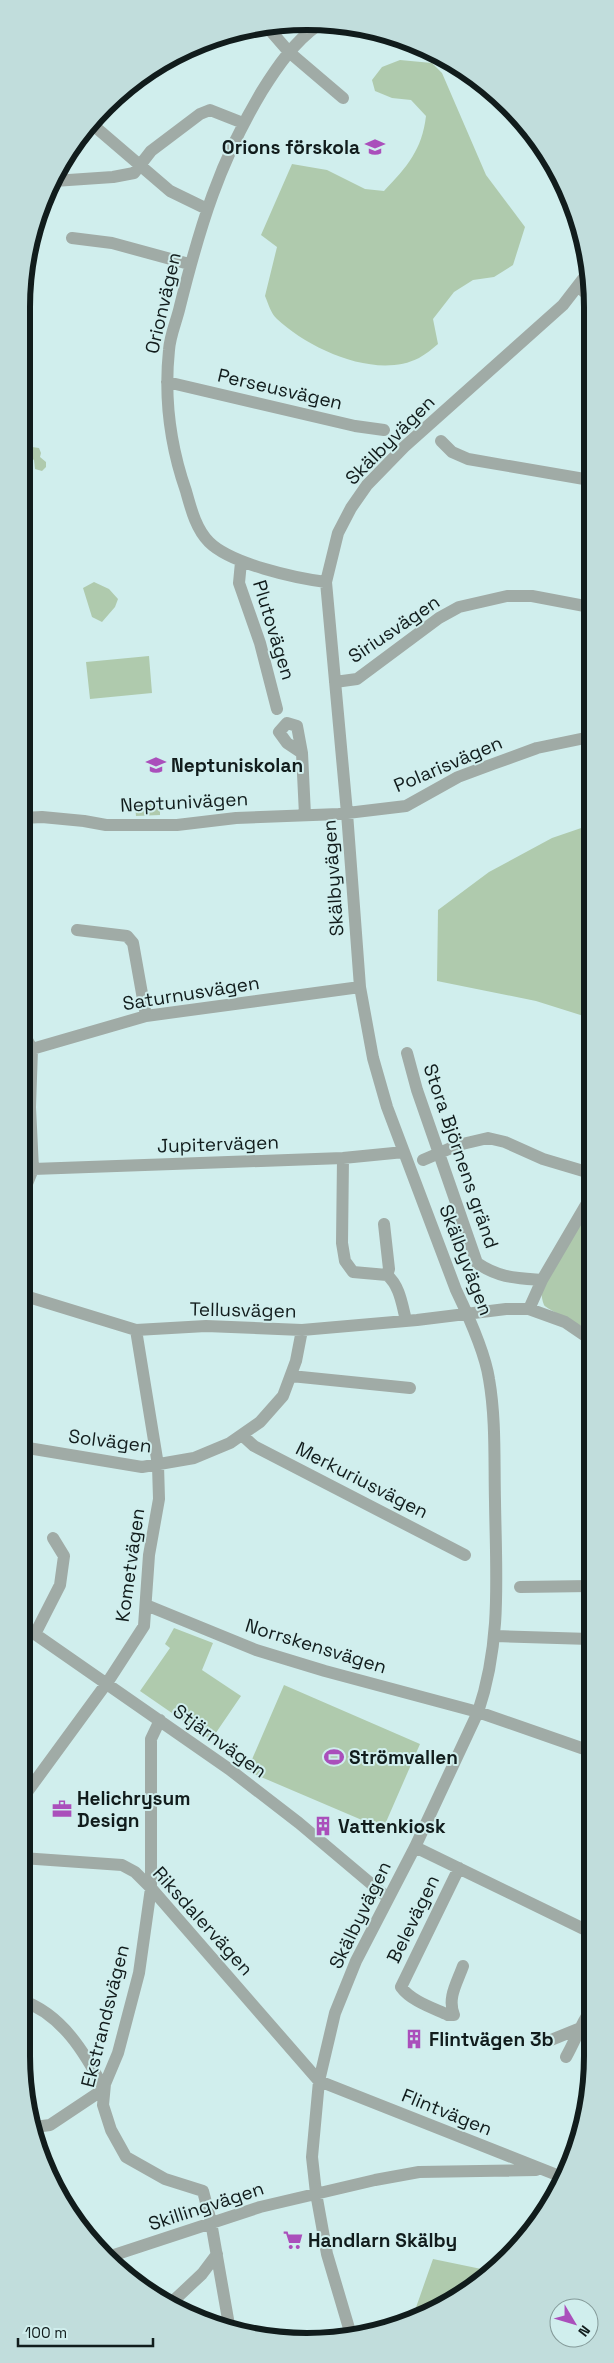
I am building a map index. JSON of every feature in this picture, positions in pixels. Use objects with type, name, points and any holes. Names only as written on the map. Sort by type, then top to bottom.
[{"type":"street","name":"Orionvägen","points":[[313,30],[289,52],[243,123],[217,178],[189,264],[169,347],[167,382],[172,444],[197,525],[209,542],[241,562],[326,582]]},
{"type":"street","points":[[272,32],[289,52],[343,98]]},
{"type":"street","points":[[61,181],[127,176],[134,173],[151,151],[200,114],[210,110],[243,123]]},
{"type":"street","points":[[96,127],[170,191],[207,208]]},
{"type":"street","points":[[72,238],[112,243],[189,264]]},
{"type":"street","name":"Skälbyvägen","points":[[349,2330],[327,2254],[316,2192],[312,2157],[319,2081],[335,2013],[356,1961],[415,1847],[478,1712],[486,1689],[496,1636],[494,1430],[489,1378],[468,1315],[456,1290],[387,1107],[374,1058],[360,987],[347,813],[326,582],[338,533],[351,508],[367,485],[404,447],[524,340],[583,281]]},
{"type":"street","points":[[579,287],[583,291]]},
{"type":"street","name":"Perseusvägen","points":[[167,382],[355,426],[384,430]]},
{"type":"street","points":[[441,441],[452,452],[468,459],[584,479]]},
{"type":"street","name":"Plutovägen","points":[[241,562],[239,583],[260,643],[277,709]]},
{"type":"street","name":"Siriusvägen","points":[[336,682],[357,679],[439,618],[459,608],[507,596],[532,596],[584,606]]},
{"type":"street","name":"Polarisvägen","points":[[347,813],[406,806],[458,777],[537,748],[584,738]]},
{"type":"street","points":[[302,752],[305,815]]},
{"type":"street","name":"Neptunivägen","points":[[30,818],[84,821],[106,825],[177,825],[236,818],[347,813]]},
{"type":"street","points":[[77,930],[127,936],[133,943],[146,1016]]},
{"type":"street","name":"Saturnusvägen","points":[[32,1050],[146,1016],[360,987]]},
{"type":"street","points":[[30,1046],[32,1050],[30,1069]]},
{"type":"street","name":"Stora Björnens gränd","points":[[407,1053],[438,1152],[477,1263],[499,1275],[542,1280]]},
{"type":"street","points":[[423,1160],[438,1152],[488,1138],[505,1142],[543,1159],[584,1171]]},
{"type":"street","points":[[30,1142],[33,1169],[30,1176]]},
{"type":"street","name":"Jupitervägen","points":[[33,1169],[343,1158],[404,1152]]},
{"type":"street","points":[[343,1158],[342,1243],[345,1261],[353,1272],[387,1275],[395,1283],[406,1320]]},
{"type":"street","points":[[584,1209],[542,1280],[529,1309],[565,1322],[584,1335]]},
{"type":"street","points":[[384,1224],[389,1269],[387,1275]]},
{"type":"street","name":"Tellusvägen","points":[[30,1297],[136,1330],[206,1326],[302,1330],[468,1315],[506,1309],[529,1309]]},
{"type":"street","name":"Kometvägen","points":[[30,1788],[105,1684],[144,1626],[149,1555],[159,1499],[158,1465],[136,1330]]},
{"type":"street","name":"Solvägen","points":[[30,1449],[142,1467],[194,1458],[243,1436],[260,1422],[283,1396],[292,1376],[302,1330]]},
{"type":"street","points":[[292,1376],[410,1388]]},
{"type":"street","name":"Merkuriusvägen","points":[[243,1436],[254,1446],[465,1555]]},
{"type":"street","points":[[35,1634],[60,1585],[64,1556],[53,1538]]},
{"type":"street","points":[[520,1587],[584,1586]]},
{"type":"street","name":"Norrskensvägen","points":[[146,1605],[256,1650],[342,1676],[478,1712],[584,1749]]},
{"type":"street","name":"Stjärnvägen","points":[[30,1631],[229,1769],[299,1823],[388,1898]]},
{"type":"street","points":[[496,1636],[584,1639]]},
{"type":"street","name":"Ekstrandsvägen","points":[[160,1720],[150,1740],[151,1888],[139,1972],[118,2053],[104,2089],[103,2105],[111,2130],[126,2157],[166,2179],[203,2191],[211,2222],[228,2322]]},
{"type":"street","points":[[415,1847],[584,1929]]},
{"type":"street","name":"Riksdalervägen","points":[[30,1859],[122,1865],[136,1872],[319,2081]]},
{"type":"street","name":"Belevägen","points":[[458,1868],[401,1987],[406,1994],[416,2000],[448,2015],[454,2015],[450,2006],[463,1966]]},
{"type":"street","points":[[30,2003],[37,2005],[59,2024],[84,2051],[104,2089],[50,2125],[39,2127]]},
{"type":"street","points":[[550,2040],[574,2027],[584,2017]]},
{"type":"street","points":[[566,2057],[576,2040],[574,2027]]},
{"type":"street","name":"Flintvägen","points":[[319,2081],[557,2175]]},
{"type":"street","name":"Skillingvägen","points":[[113,2254],[211,2222],[316,2192],[419,2172],[544,2170]]},
{"type":"street","points":[[175,2299],[202,2274],[217,2254]]},
{"type":"green space","points":[[400,60],[432,63],[442,73],[486,175],[525,227],[513,265],[494,277],[473,280],[454,292],[433,319],[438,344],[419,358],[402,364],[383,365],[344,358],[325,350],[307,341],[275,317],[265,296],[277,247],[261,235],[292,164],[327,170],[365,189],[384,191],[400,174],[417,148],[426,116],[411,100],[392,98],[375,91],[372,80],[382,67]]},
{"type":"green space","points":[[32,447],[39,448],[40,457],[46,462],[46,467],[42,471],[35,469],[34,460],[30,457],[30,449]]},
{"type":"green space","points":[[94,582],[109,589],[118,599],[115,607],[102,622],[92,617],[83,588]]},
{"type":"green space","points":[[149,656],[152,693],[90,699],[86,662]]},
{"type":"green space","points":[[160,802],[160,815],[136,816],[135,804]]},
{"type":"green space","points":[[584,827],[584,1016],[536,1001],[437,981],[438,910],[489,872],[552,838]]},
{"type":"green space","points":[[584,1213],[584,1268],[581,1283],[584,1296],[584,1328],[546,1307],[543,1303],[541,1292]]},
{"type":"green space","points":[[174,1628],[213,1643],[202,1670],[241,1696],[211,1740],[140,1691],[170,1648],[165,1644]]},
{"type":"green space","name":"Strömvallen","points":[[284,1685],[420,1744],[383,1829],[247,1771]]},
{"type":"green space","points":[[433,2259],[484,2269],[446,2296],[415,2311]]},
{"type":"place","name":"Orions förskola","points":[[375,147]]},
{"type":"place","name":"Neptuniskolan","points":[[156,765]]},
{"type":"place","name":"Strömvallen","points":[[334,1757]]},
{"type":"place","name":"Helichrysum Design","points":[[62,1809]]},
{"type":"place","name":"Vattenkiosk","points":[[323,1826]]},
{"type":"place","name":"Flintvägen 3b","points":[[414,2039]]},
{"type":"place","name":"Handlarn Skälby","points":[[293,2240]]}]
